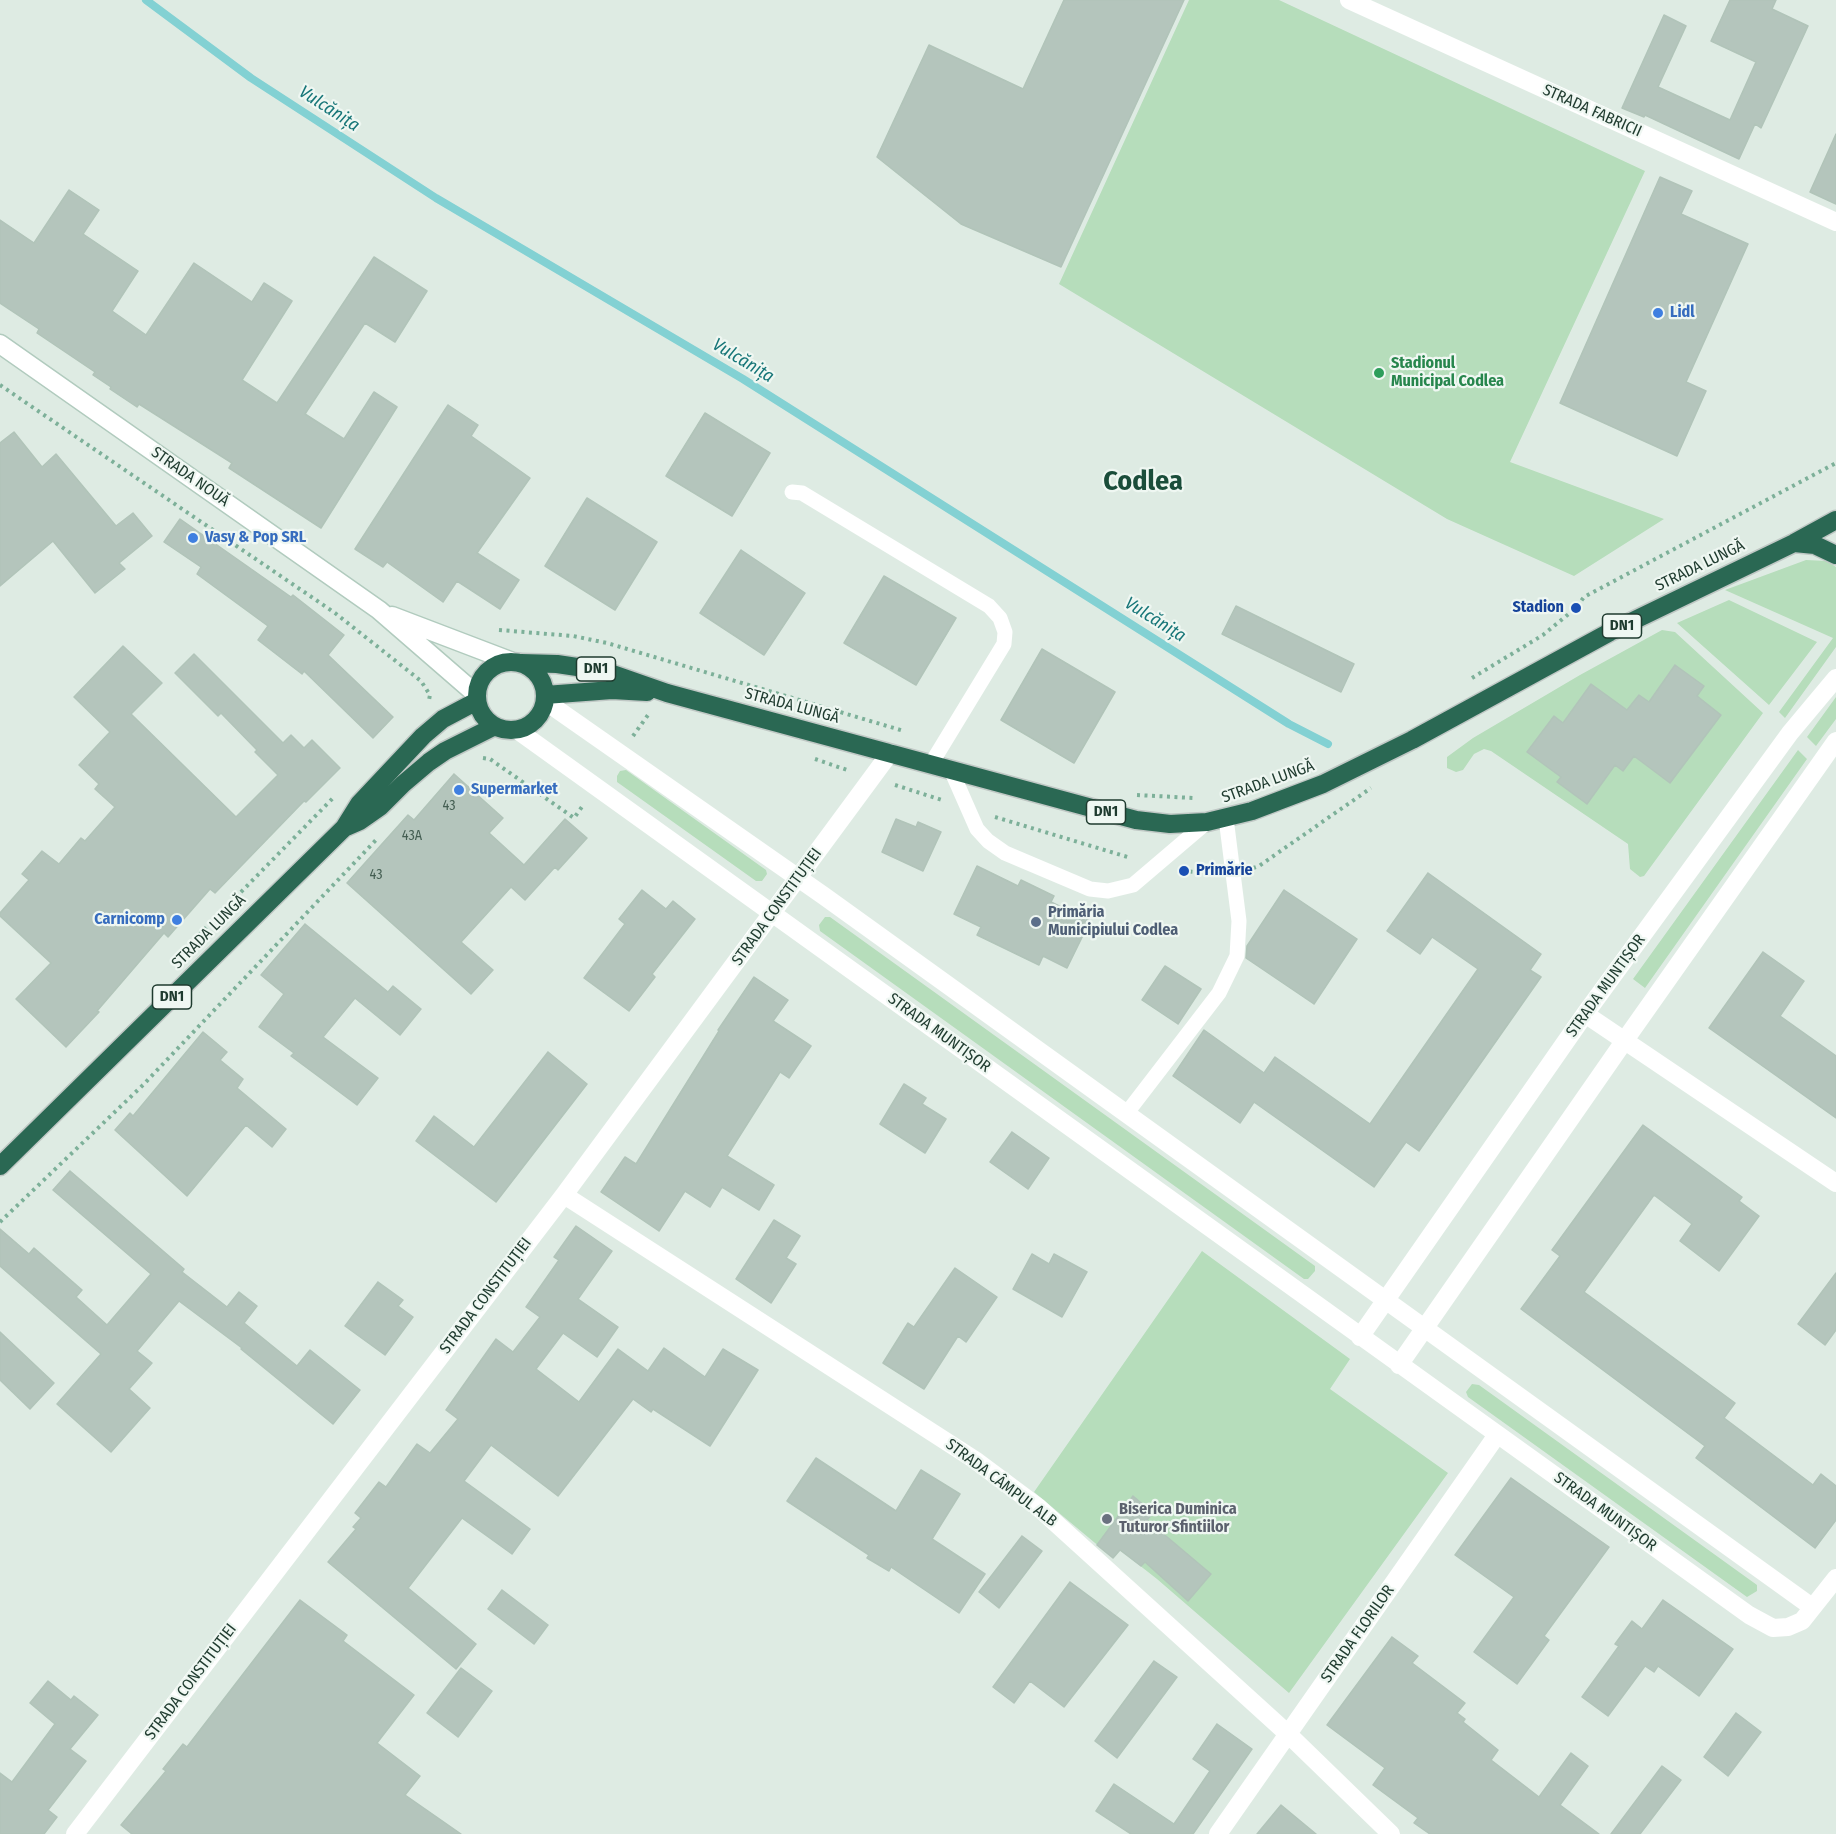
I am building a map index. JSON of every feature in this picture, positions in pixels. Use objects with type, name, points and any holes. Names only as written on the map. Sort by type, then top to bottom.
[{"type":"highway","name":"STRADA LUNGĂ","points":[[515,662],[584,667],[625,677],[667,693],[1136,820],[1170,824],[1207,822],[1289,798],[1323,783],[1412,740],[1610,632],[1794,543],[1836,520]]},
{"type":"highway","points":[[1794,543],[1815,545],[1836,555]]},
{"type":"highway","points":[[515,662],[531,668],[538,675],[543,684],[545,698],[542,711],[536,720],[517,730],[506,730],[495,726],[483,716],[477,698],[483,676],[490,668],[500,663],[515,662]]},
{"type":"highway","name":"STRADA LUNGĂ","points":[[545,698],[612,690],[667,693]]},
{"type":"highway","name":"STRADA LUNGĂ","points":[[0,1166],[344,828],[358,804],[423,736],[443,718],[477,698]]},
{"type":"highway","name":"STRADA LUNGĂ","points":[[344,828],[360,821],[380,807],[410,777],[445,751],[495,726]]},
{"type":"street","name":"STRADA FABRICII","points":[[1349,0],[1836,222]]},
{"type":"street","name":"STRADA NOUĂ","points":[[0,344],[380,610],[477,698]]},
{"type":"street","name":"STRADA NOUĂ","points":[[380,610],[515,662]]},
{"type":"street","name":"STRADA MUNTIȘOR","points":[[1360,1336],[1585,1014],[1790,733],[1836,678]]},
{"type":"street","points":[[545,698],[1812,1607]]},
{"type":"street","name":"STRADA MUNTIȘOR","points":[[517,730],[1761,1623],[1773,1628],[1788,1627],[1802,1621],[1836,1578]]},
{"type":"street","points":[[1400,1365],[1836,741]]},
{"type":"street","name":"STRADA CONSTITUȚIEI","points":[[75,1834],[564,1195],[890,753]]},
{"type":"street","points":[[1585,1014],[1836,1183]]},
{"type":"street","name":"STRADA CÂMPUL ALB","points":[[564,1195],[975,1460],[1038,1507],[1288,1734],[1391,1834]]},
{"type":"street","name":"STRADA FLORILOR","points":[[1218,1834],[1497,1435]]},
{"type":"lane","points":[[792,492],[802,493],[989,606],[1000,618],[1005,632],[1004,644],[931,764]]},
{"type":"lane","points":[[951,770],[977,829],[988,841],[1005,853],[1090,890],[1108,891],[1133,885],[1207,822]]},
{"type":"lane","points":[[1126,1114],[1219,993],[1237,956],[1239,921],[1226,818]]},
{"type":"path","points":[[0,385],[335,613],[421,681],[430,695],[428,706]]},
{"type":"path","points":[[1462,684],[1543,635],[1576,608],[1584,597],[1836,463]]},
{"type":"path","points":[[497,630],[573,636],[607,642],[944,742]]},
{"type":"path","points":[[620,753],[650,712],[657,712]]},
{"type":"path","points":[[476,757],[490,759],[574,818]]},
{"type":"path","points":[[193,941],[342,789]]},
{"type":"path","points":[[1126,792],[1137,795],[1200,798]]},
{"type":"path","points":[[0,1222],[143,1085],[384,833]]},
{"type":"green space","name":"Stadionul Municipal Codlea","points":[[1189,0],[1279,0],[1645,171],[1510,462],[1664,519],[1574,576],[1447,519],[1059,284]]},
{"type":"green space","points":[[1806,560],[1827,561],[1836,567],[1836,647],[1785,718],[1779,712],[1833,638],[1725,590]]},
{"type":"green space","points":[[1729,600],[1817,642],[1769,705],[1677,623]]},
{"type":"green space","points":[[1662,630],[1675,632],[1763,713],[1644,876],[1640,877],[1630,869],[1628,844],[1491,751],[1484,749],[1474,754],[1463,770],[1456,772],[1447,768],[1447,757],[1473,738]]},
{"type":"green space","points":[[1836,697],[1836,719],[1816,746],[1807,737]]},
{"type":"green space","points":[[1798,750],[1807,759],[1645,988],[1633,979]]},
{"type":"green space","points":[[626,770],[766,870],[767,874],[762,881],[756,881],[617,782],[620,771]]},
{"type":"green space","points":[[825,917],[830,917],[1315,1266],[1315,1271],[1308,1279],[1304,1279],[820,931],[819,925]]},
{"type":"green space","points":[[1202,1251],[1350,1359],[1330,1389],[1448,1473],[1289,1693],[1157,1579],[1120,1550],[1113,1558],[1034,1492]]},
{"type":"green space","points":[[1472,1384],[1479,1385],[1757,1585],[1757,1591],[1747,1597],[1468,1397],[1466,1392]]},
{"type":"building","points":[[1064,0],[1184,0],[1061,267],[961,224],[877,157],[929,45],[1023,89]]},
{"type":"building","points":[[1730,0],[1776,0],[1772,9],[1808,26],[1761,128],[1755,124],[1739,159],[1645,115],[1644,117],[1622,108],[1664,15],[1686,26],[1658,87],[1730,120],[1756,62],[1711,41]]},
{"type":"building","points":[[1836,134],[1836,204],[1810,192]]},
{"type":"building","name":"Lidl","points":[[1660,177],[1692,191],[1681,214],[1748,244],[1686,382],[1706,391],[1677,456],[1560,403]]},
{"type":"building","points":[[69,190],[99,210],[83,234],[138,271],[112,311],[146,335],[194,263],[252,302],[264,283],[292,301],[242,380],[277,403],[374,257],[427,291],[395,342],[365,323],[305,414],[344,439],[374,392],[397,407],[321,528],[229,468],[232,463],[139,404],[137,407],[110,389],[111,387],[93,375],[95,372],[37,333],[39,329],[0,303],[0,220],[34,243]]},
{"type":"building","points":[[448,405],[478,425],[471,436],[530,478],[477,553],[519,580],[500,609],[457,581],[443,602],[387,562],[383,567],[355,549]]},
{"type":"building","points":[[705,413],[770,453],[732,516],[666,476]]},
{"type":"building","points":[[14,432],[42,467],[56,454],[116,526],[133,513],[152,536],[119,563],[125,569],[95,593],[53,541],[0,586],[0,443]]},
{"type":"building","points":[[587,498],[657,542],[615,610],[545,566]]},
{"type":"building","points":[[180,519],[291,597],[293,595],[344,635],[328,655],[393,717],[373,738],[304,671],[302,674],[258,640],[268,626],[197,574],[201,567],[164,542]]},
{"type":"building","points":[[741,550],[805,593],[764,655],[700,613]]},
{"type":"building","points":[[884,576],[956,618],[916,685],[844,643]]},
{"type":"building","points":[[1236,606],[1354,664],[1341,692],[1222,634]]},
{"type":"building","points":[[123,646],[162,683],[131,714],[236,817],[278,775],[221,713],[218,716],[175,673],[194,654],[283,743],[291,735],[304,748],[312,740],[340,768],[306,802],[304,801],[215,893],[210,889],[168,937],[164,933],[97,1011],[99,1012],[66,1047],[16,999],[51,963],[0,916],[0,913],[29,880],[22,874],[42,851],[59,864],[81,838],[85,841],[115,807],[95,789],[99,784],[79,765],[110,732],[74,697]]},
{"type":"building","points":[[1042,649],[1115,692],[1074,763],[1001,720]]},
{"type":"building","points":[[1675,665],[1704,686],[1697,696],[1721,715],[1670,783],[1634,756],[1623,771],[1615,765],[1587,804],[1557,782],[1561,777],[1527,752],[1554,716],[1563,723],[1591,684],[1627,710],[1639,695],[1649,702]]},
{"type":"building","points":[[454,774],[503,818],[489,833],[524,865],[565,819],[587,838],[558,870],[555,867],[525,900],[511,887],[461,942],[493,970],[471,994],[347,883],[408,815],[414,820]]},
{"type":"building","points":[[896,819],[916,827],[918,822],[941,832],[923,871],[882,852]]},
{"type":"building","points":[[977,866],[1018,886],[1021,880],[1054,896],[1051,902],[1090,921],[1067,968],[1043,956],[1039,965],[977,935],[981,927],[954,914]]},
{"type":"building","points":[[1428,873],[1541,954],[1530,970],[1541,977],[1419,1151],[1406,1142],[1374,1187],[1254,1102],[1240,1123],[1173,1076],[1204,1030],[1264,1073],[1275,1057],[1370,1124],[1478,969],[1432,937],[1420,954],[1387,931]]},
{"type":"building","points":[[642,890],[666,909],[673,901],[695,919],[652,974],[655,977],[629,1011],[584,978],[625,924],[619,919]]},
{"type":"building","points":[[1284,890],[1357,939],[1314,1004],[1246,958],[1247,946]]},
{"type":"building","points":[[305,924],[388,992],[393,986],[421,1009],[400,1035],[355,998],[323,1037],[378,1078],[357,1105],[291,1056],[294,1053],[259,1027],[284,994],[261,975]]},
{"type":"building","points":[[1763,952],[1804,981],[1780,1016],[1836,1056],[1836,1118],[1709,1028]]},
{"type":"building","points":[[1165,966],[1201,989],[1178,1024],[1142,1000]]},
{"type":"building","points":[[754,977],[788,1000],[773,1021],[811,1046],[789,1078],[780,1072],[727,1156],[774,1185],[759,1210],[722,1187],[710,1207],[685,1191],[659,1231],[601,1192],[625,1157],[636,1164],[718,1030]]},
{"type":"building","points":[[203,1032],[227,1052],[220,1060],[243,1079],[237,1088],[286,1129],[272,1147],[246,1125],[187,1196],[115,1130],[130,1113],[133,1116]]},
{"type":"building","points":[[548,1052],[587,1084],[496,1202],[416,1141],[434,1116],[474,1147]]},
{"type":"building","points":[[904,1084],[926,1098],[922,1104],[946,1119],[925,1153],[880,1124]]},
{"type":"building","points":[[1643,1125],[1742,1197],[1739,1201],[1759,1216],[1719,1271],[1680,1241],[1692,1224],[1654,1195],[1584,1292],[1735,1403],[1724,1418],[1813,1485],[1821,1474],[1836,1486],[1836,1520],[1815,1548],[1696,1458],[1705,1446],[1521,1309],[1560,1256],[1552,1250]]},
{"type":"building","points":[[1012,1132],[1049,1158],[1028,1189],[990,1162]]},
{"type":"building","points":[[70,1171],[184,1269],[182,1272],[227,1307],[239,1292],[257,1306],[244,1323],[297,1366],[310,1350],[360,1390],[333,1424],[242,1348],[179,1301],[137,1351],[152,1363],[129,1389],[150,1408],[111,1452],[57,1404],[101,1354],[0,1266],[0,1229],[29,1254],[34,1248],[82,1290],[76,1297],[107,1325],[151,1274],[53,1190]]},
{"type":"building","points":[[774,1220],[800,1236],[786,1258],[796,1264],[771,1303],[736,1279]]},
{"type":"building","points":[[576,1226],[612,1251],[578,1299],[618,1327],[597,1357],[563,1333],[536,1369],[579,1402],[618,1349],[648,1371],[664,1348],[705,1377],[723,1349],[758,1370],[710,1446],[653,1409],[651,1412],[633,1399],[558,1496],[491,1445],[464,1481],[530,1529],[512,1554],[462,1518],[408,1588],[476,1644],[456,1669],[328,1562],[356,1529],[353,1527],[361,1518],[355,1513],[379,1482],[386,1487],[417,1444],[430,1453],[458,1419],[446,1410],[496,1339],[513,1352],[540,1317],[526,1307],[559,1260],[554,1257]]},
{"type":"building","points":[[1032,1254],[1049,1264],[1054,1254],[1087,1272],[1062,1317],[1013,1289]]},
{"type":"building","points":[[955,1268],[997,1297],[966,1342],[958,1336],[924,1389],[883,1363],[908,1323],[914,1327]]},
{"type":"building","points":[[1836,1273],[1836,1330],[1825,1345],[1798,1324]]},
{"type":"building","points":[[378,1282],[403,1300],[398,1306],[413,1317],[385,1355],[345,1326]]},
{"type":"building","points":[[0,1332],[54,1383],[30,1409],[0,1380]]},
{"type":"building","points":[[816,1458],[896,1511],[921,1470],[960,1494],[932,1539],[985,1574],[959,1613],[891,1567],[889,1571],[867,1558],[869,1555],[787,1501]]},
{"type":"building","points":[[1511,1478],[1609,1547],[1544,1636],[1549,1640],[1517,1684],[1474,1652],[1514,1597],[1455,1555]]},
{"type":"building","points":[[1133,1496],[1153,1513],[1147,1520],[1211,1574],[1188,1601],[1145,1562],[1141,1566],[1120,1550],[1113,1558],[1097,1545]]},
{"type":"building","points":[[1022,1536],[1042,1551],[999,1608],[979,1592]]},
{"type":"building","points":[[1070,1582],[1128,1625],[1064,1707],[1030,1681],[1014,1703],[993,1687]]},
{"type":"building","points":[[502,1590],[548,1625],[534,1644],[488,1609]]},
{"type":"building","points":[[300,1600],[347,1635],[343,1641],[414,1695],[377,1743],[420,1776],[405,1795],[461,1834],[132,1834],[121,1825],[166,1771],[163,1769],[183,1744],[187,1747]]},
{"type":"building","points":[[1663,1600],[1733,1649],[1699,1696],[1658,1666],[1654,1672],[1645,1666],[1608,1716],[1582,1697],[1619,1646],[1615,1644],[1632,1621],[1642,1629]]},
{"type":"building","points":[[1392,1637],[1418,1656],[1412,1663],[1465,1703],[1457,1713],[1465,1719],[1463,1722],[1498,1750],[1491,1760],[1539,1797],[1571,1753],[1588,1766],[1560,1805],[1599,1834],[1430,1834],[1414,1823],[1418,1818],[1373,1785],[1385,1768],[1327,1725]]},
{"type":"building","points":[[1154,1661],[1177,1677],[1117,1758],[1095,1741]]},
{"type":"building","points":[[461,1668],[492,1691],[458,1737],[427,1713]]},
{"type":"building","points":[[48,1681],[71,1700],[74,1696],[98,1715],[70,1749],[86,1761],[48,1810],[57,1817],[44,1834],[0,1834],[0,1773],[12,1782],[55,1724],[30,1703]]},
{"type":"building","points":[[1736,1713],[1761,1732],[1728,1776],[1704,1757]]},
{"type":"building","points":[[1217,1724],[1252,1749],[1193,1834],[1131,1834],[1096,1811],[1114,1784],[1174,1824],[1210,1771],[1193,1759]]},
{"type":"building","points":[[1662,1766],[1681,1780],[1640,1834],[1611,1834]]},
{"type":"building","points":[[1281,1805],[1316,1834],[1257,1834]]},
{"type":"waterway","name":"Vulcănița","points":[[146,0],[251,78],[436,198],[743,379],[1289,724],[1328,744]]},
{"type":"place","name":"Lidl","points":[[1658,313]]},
{"type":"place","name":"Stadionul Municipal Codlea","points":[[1379,373]]},
{"type":"place","name":"Vasy & Pop SRL","points":[[193,538]]},
{"type":"place","name":"Stadion","points":[[1576,608]]},
{"type":"place","name":"Supermarket","points":[[459,790]]},
{"type":"place","name":"Primărie","points":[[1184,871]]},
{"type":"place","name":"Carnicomp","points":[[177,920]]},
{"type":"place","name":"Primăria Municipiului Codlea","points":[[1036,922]]},
{"type":"place","name":"Biserica Duminica Tuturor Sfintiilor","points":[[1107,1519]]},
{"type":"district","name":"Codlea","points":[[1143,482]]}]
